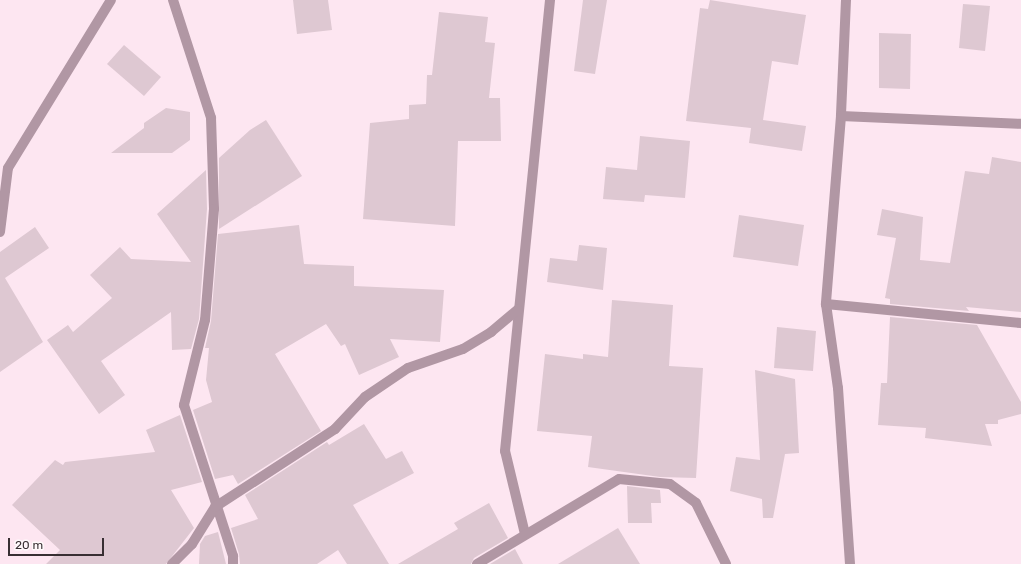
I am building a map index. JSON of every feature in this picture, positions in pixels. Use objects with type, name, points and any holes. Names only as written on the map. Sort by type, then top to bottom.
[{"type":"street","points":[[0,232],[8,168],[111,0]]},
{"type":"street","points":[[173,0],[211,118],[214,209],[205,320],[184,406],[215,507],[233,556],[233,564]]},
{"type":"street","points":[[525,534],[506,451],[518,309],[550,0]]},
{"type":"street","points":[[846,0],[841,116],[826,304],[838,388],[850,564]]},
{"type":"street","points":[[841,116],[1021,124]]},
{"type":"street","points":[[826,304],[1021,323]]},
{"type":"street","points":[[172,564],[192,544],[215,507],[335,430],[365,397],[408,368],[463,349],[491,332],[518,309]]},
{"type":"street","points":[[477,564],[619,479],[670,484],[696,503],[726,564]]},
{"type":"building","points":[[293,0],[328,0],[332,30],[297,34]]},
{"type":"building","points":[[583,0],[607,0],[595,74],[574,71]]},
{"type":"building","points":[[710,0],[806,15],[798,65],[772,61],[763,120],[806,126],[802,151],[749,143],[751,128],[686,121],[700,8],[708,9]]},
{"type":"building","points":[[963,4],[990,6],[985,51],[959,48]]},
{"type":"building","points":[[439,12],[488,17],[485,42],[495,43],[489,98],[500,98],[501,141],[458,141],[455,226],[363,219],[370,123],[409,119],[409,105],[426,104],[427,75],[432,75]]},
{"type":"building","points":[[879,33],[911,34],[910,89],[879,88]]},
{"type":"building","points":[[124,45],[161,77],[144,96],[107,64]]},
{"type":"building","points":[[166,108],[190,112],[190,140],[172,153],[111,153],[144,128],[144,123]]},
{"type":"building","points":[[266,120],[302,176],[219,229],[219,158],[250,130]]},
{"type":"building","points":[[640,136],[690,141],[685,198],[645,195],[644,202],[603,199],[606,167],[637,170]]},
{"type":"building","points":[[992,157],[1021,162],[1021,312],[966,307],[969,311],[890,304],[890,299],[885,298],[896,238],[877,235],[882,209],[923,217],[920,260],[950,263],[965,171],[989,174]]},
{"type":"building","points":[[206,170],[207,209],[199,319],[191,349],[172,350],[171,312],[101,361],[125,395],[99,414],[47,340],[68,325],[73,332],[112,298],[90,275],[120,247],[131,259],[191,262],[157,214]]},
{"type":"building","points":[[739,215],[804,225],[798,266],[733,257]]},
{"type":"building","points":[[299,225],[304,264],[354,266],[354,286],[444,290],[440,342],[390,339],[399,357],[359,375],[345,344],[341,346],[326,324],[275,354],[321,431],[238,484],[233,475],[215,479],[193,410],[212,402],[206,380],[209,348],[205,348],[211,321],[218,234]]},
{"type":"building","points":[[35,227],[49,248],[5,278],[43,342],[0,372],[0,252]]},
{"type":"building","points":[[579,245],[607,248],[603,290],[547,282],[550,258],[577,261]]},
{"type":"building","points":[[612,300],[673,305],[669,366],[703,368],[696,478],[660,477],[588,467],[592,436],[537,431],[545,354],[583,359],[583,354],[608,357]]},
{"type":"building","points":[[890,317],[977,325],[1021,402],[1021,414],[998,420],[998,424],[985,424],[992,446],[925,438],[926,428],[878,425],[881,383],[887,383]]},
{"type":"building","points":[[777,327],[816,331],[813,371],[774,368]]},
{"type":"building","points":[[755,370],[795,379],[799,453],[785,454],[773,518],[763,518],[762,499],[730,491],[736,457],[760,460]]},
{"type":"building","points":[[180,415],[202,482],[171,490],[194,528],[166,564],[46,564],[60,550],[12,505],[55,460],[63,465],[65,462],[155,452],[146,430]]},
{"type":"building","points":[[364,424],[386,459],[402,451],[414,473],[353,505],[389,564],[347,564],[338,550],[317,564],[240,564],[239,554],[231,528],[258,519],[245,495],[327,442],[329,445]]},
{"type":"building","points":[[627,486],[660,490],[661,503],[651,503],[652,523],[628,523]]},
{"type":"building","points":[[489,503],[508,538],[474,558],[471,564],[398,564],[458,529],[454,523]]},
{"type":"building","points":[[618,528],[640,564],[558,564]]},
{"type":"building","points":[[218,532],[226,564],[199,564],[200,544],[205,536]]},
{"type":"building","points":[[515,549],[523,564],[490,564]]}]
